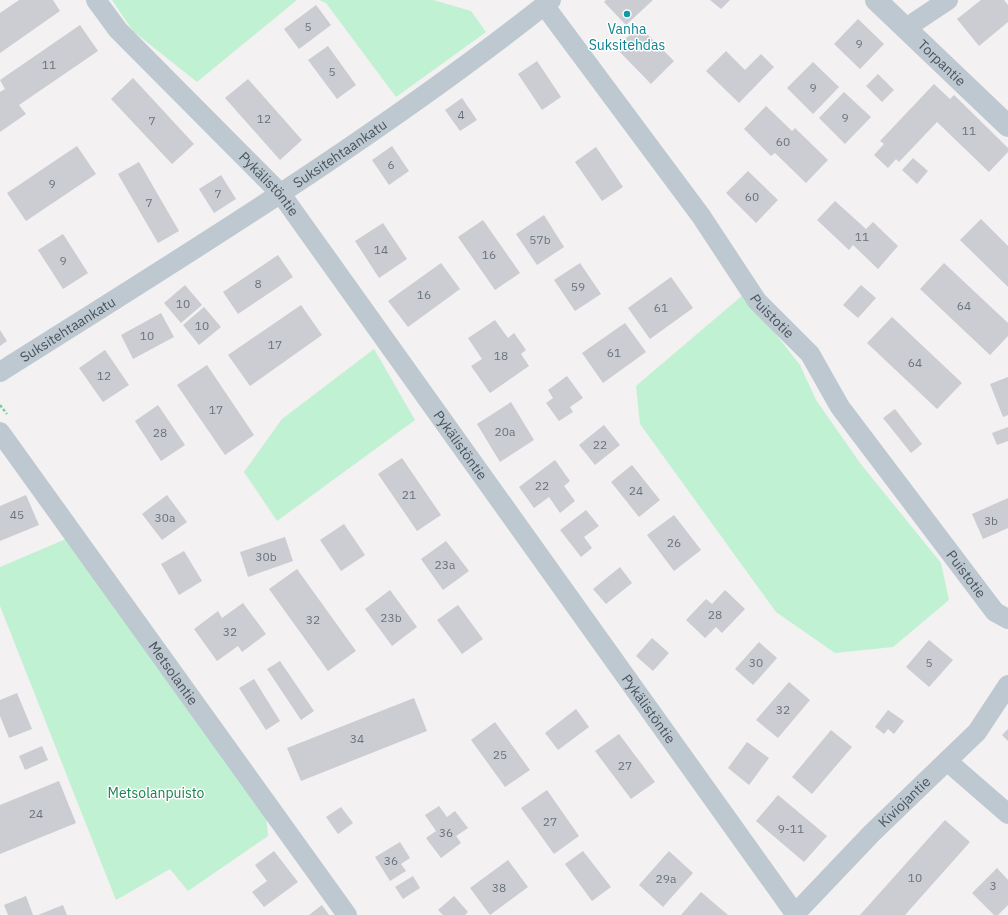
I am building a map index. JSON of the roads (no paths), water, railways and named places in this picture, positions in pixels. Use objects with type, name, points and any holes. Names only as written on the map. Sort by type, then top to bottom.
[{"type":"street","name":"Pykälistöntie","points":[[96,0],[118,30],[281,194],[795,915]]},
{"type":"street","name":"Torpantie","points":[[876,0],[1008,126]]},
{"type":"street","points":[[906,28],[948,0]]},
{"type":"street","name":"Suksitehtaankatu","points":[[0,372],[281,194],[474,59],[547,3]]},
{"type":"street","name":"Puistotie","points":[[547,3],[701,216],[757,301],[781,327],[810,354],[840,407],[868,446],[995,612],[1008,619]]},
{"type":"street","name":"Metsolantie","points":[[0,432],[347,915]]},
{"type":"street","name":"Kiviojantie","points":[[795,915],[872,833],[977,732],[1008,685]]},
{"type":"street","points":[[947,761],[1008,814]]},
{"type":"place","name":"Vanha Suksitehdas","points":[[627,14]]},
{"type":"park label","name":"Metsolanpuisto","points":[[156,793]]}]
